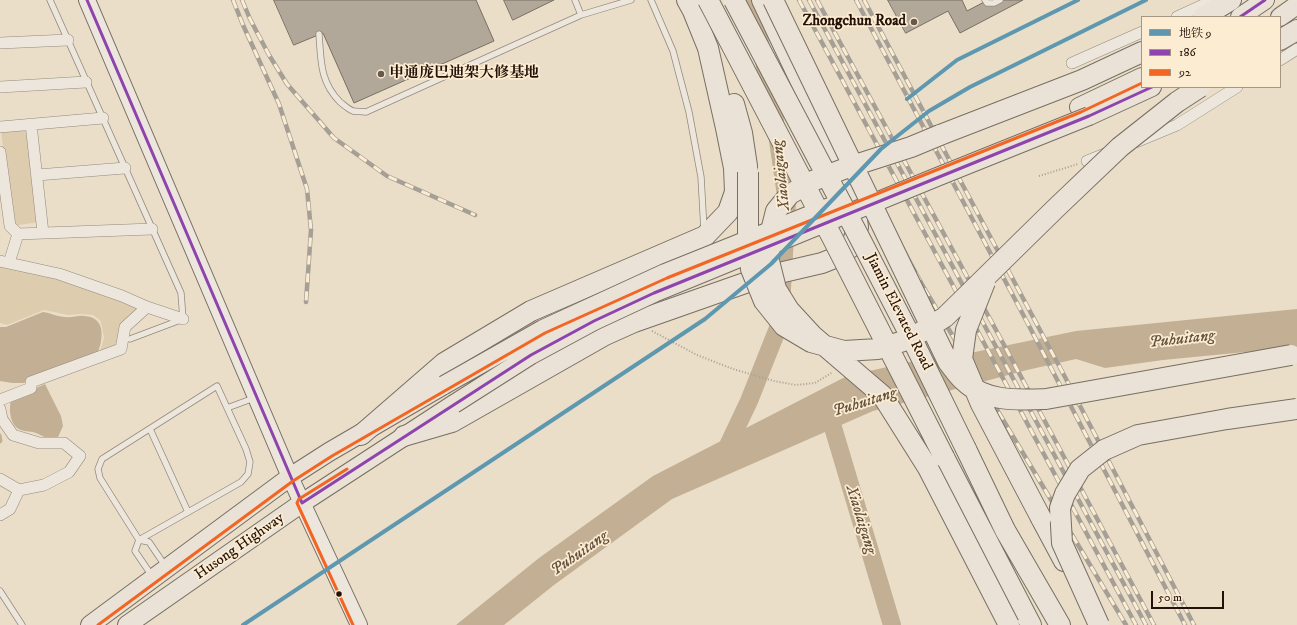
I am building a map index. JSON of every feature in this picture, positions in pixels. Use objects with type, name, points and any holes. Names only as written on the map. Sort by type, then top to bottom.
[{"type":"highway","points":[[361,435],[444,363],[530,311],[705,236],[728,212],[734,192],[734,168],[708,48],[687,0]]},
{"type":"highway","points":[[698,0],[721,55],[742,133],[748,172],[748,236],[751,269],[764,301],[784,326],[811,342],[844,351],[878,349],[910,339],[946,317],[1120,147],[1177,102],[1198,88]]},
{"type":"highway","name":"Jiamin Elevated Road","points":[[708,0],[820,214],[896,365],[1031,625]]},
{"type":"highway","name":"Jiamin Elevated Road","points":[[734,0],[852,222],[915,345],[1005,530],[1060,625]]},
{"type":"highway","points":[[404,436],[452,422],[605,335],[634,322],[762,277],[819,264],[838,257],[851,247],[858,227],[855,204],[847,179],[762,0]]},
{"type":"highway","points":[[773,0],[948,362],[964,381],[983,395],[1015,400],[1046,399],[1294,354]]},
{"type":"highway","points":[[1205,16],[1231,0]]},
{"type":"highway","points":[[1281,39],[1297,30]]},
{"type":"highway","points":[[1009,625],[928,468],[882,395],[812,336],[789,310],[776,289],[769,261],[770,235],[776,211],[790,194],[816,180],[849,167],[911,147],[1082,80],[1141,52]]},
{"type":"highway","points":[[988,276],[966,330],[962,359],[981,404],[1098,625]]},
{"type":"highway","points":[[1098,625],[1062,543],[1060,508],[1065,494],[1080,468],[1104,450],[1138,435],[1226,419],[1297,409]]},
{"type":"main road","points":[[1241,16],[1265,0]]},
{"type":"main road","points":[[1281,16],[1297,5]]},
{"type":"main road","name":"Husong Highway","points":[[90,625],[290,477],[329,452],[361,435],[444,385],[543,329],[665,273],[1079,107],[1141,77]]},
{"type":"main road","name":"Husong Highway","points":[[126,625],[302,503],[355,470],[404,436],[531,355],[594,321],[654,293],[1089,116],[1150,88]]},
{"type":"street","points":[[87,0],[290,477],[359,625]]},
{"type":"street","points":[[1179,16],[1212,0]]},
{"type":"street","points":[[1072,63],[1141,32]]},
{"type":"street","points":[[0,43],[68,40]]},
{"type":"street","points":[[1281,59],[1297,49]]},
{"type":"street","points":[[0,87],[86,82]]},
{"type":"street","points":[[1087,161],[1177,125],[1235,88]]},
{"type":"street","points":[[0,127],[103,118]]},
{"type":"street","points":[[31,124],[43,233]]},
{"type":"street","points":[[0,152],[5,225],[18,234],[152,229]]},
{"type":"street","points":[[37,175],[125,168]]},
{"type":"street","points":[[18,234],[4,262],[59,274],[122,296],[147,307],[183,318]]},
{"type":"street","points":[[0,400],[31,388],[31,382],[121,349],[125,326],[147,307]]},
{"type":"street","points":[[0,409],[2,418],[13,435],[39,443],[64,443],[80,456],[69,472],[44,485],[19,490],[1,481],[0,479]]},
{"type":"street","points":[[0,515],[10,509],[19,490]]},
{"type":"lane","points":[[50,0],[181,293],[183,318],[130,339]]},
{"type":"lane","points":[[575,0],[581,15]]},
{"type":"lane","points":[[319,34],[322,69],[327,86],[334,97],[344,106],[354,111],[366,112],[581,15],[631,0]]},
{"type":"lane","points":[[651,0],[673,51],[689,112],[702,177],[705,236]]},
{"type":"lane","points":[[985,0],[987,2],[994,3],[1000,0]]},
{"type":"lane","points":[[160,573],[136,551],[139,540],[241,482],[248,474],[250,462],[246,449],[217,386],[102,459],[98,469],[100,478],[139,540],[149,542],[160,573]]},
{"type":"lane","points":[[227,408],[256,398]]},
{"type":"lane","points":[[150,429],[188,512]]},
{"type":"lane","points":[[0,591],[22,625]]},
{"type":"path","points":[[1039,176],[1087,161]]},
{"type":"path","points":[[634,322],[697,355],[733,369],[774,381]]},
{"type":"shaded area","points":[[26,128],[39,222],[13,226],[1,131]]},
{"type":"shaded area","points":[[0,265],[63,278],[139,306],[119,347],[100,351],[104,338],[102,327],[100,320],[93,315],[68,315],[44,310],[7,325],[0,323]]},
{"type":"water","name":"Puhuitang","points":[[1297,309],[1297,347],[1163,360],[1105,368],[1076,359],[1027,370],[873,411],[672,499],[554,585],[504,625],[456,625],[539,558],[653,476],[847,376],[914,361],[975,352],[1076,331]]},
{"type":"water","points":[[43,312],[62,317],[84,316],[97,320],[100,325],[102,336],[97,355],[24,383],[0,381],[0,327],[6,327]]},
{"type":"water","points":[[45,384],[61,416],[63,426],[58,437],[54,440],[34,432],[17,428],[12,421],[11,416],[11,399]]},
{"type":"building","name":"申通庞巴迪架大修基地","points":[[274,0],[476,0],[494,41],[354,103],[323,33],[294,45]]},
{"type":"building","points":[[504,0],[554,0],[513,20]]},
{"type":"building","name":"Zhongchun Road","points":[[888,0],[962,0],[967,11],[988,0],[1023,0],[960,33],[948,11],[906,33]]},
{"type":"waterway","name":"Xiaolaigang","points":[[723,456],[749,401],[780,323],[787,202],[772,100],[755,18],[746,0]]},
{"type":"waterway","name":"Xiaolaigang","points":[[829,414],[892,625]]},
{"type":"waterway","points":[[0,435],[0,442]]},
{"type":"railway","points":[[233,0],[279,104],[307,189],[311,230],[306,302]]},
{"type":"railway","points":[[242,0],[269,55],[287,84],[334,138],[387,176],[475,215]]},
{"type":"railway","points":[[777,0],[894,233],[924,288],[1126,625]]},
{"type":"railway","points":[[799,0],[1136,625]]},
{"type":"railway","points":[[809,0],[1146,625]]},
{"type":"railway","points":[[817,0],[1154,625]]},
{"type":"railway","points":[[856,0],[1027,322],[1185,625]]},
{"type":"railway","points":[[864,0],[1065,377],[1194,625]]},
{"type":"metro line","name":"9","points":[[907,99],[957,60],[1078,0]]},
{"type":"metro line","name":"9","points":[[243,625],[705,319],[771,264],[881,149],[929,111],[970,87],[1146,0]]},
{"type":"transit line","name":"186","points":[[87,0],[302,503],[531,355],[594,321],[654,293],[1089,116],[1150,88]]},
{"type":"transit line","name":"186","points":[[1241,16],[1265,0]]},
{"type":"transit line","name":"92","points":[[98,625],[293,481],[332,456],[545,333],[667,278],[1081,112],[1141,83]]},
{"type":"transit line","name":"92","points":[[347,469],[299,499],[297,503],[353,625]]},
{"type":"place","name":"Zhongchun Road","points":[[914,22]]},
{"type":"place","name":"申通庞巴迪架大修基地","points":[[381,74]]}]
